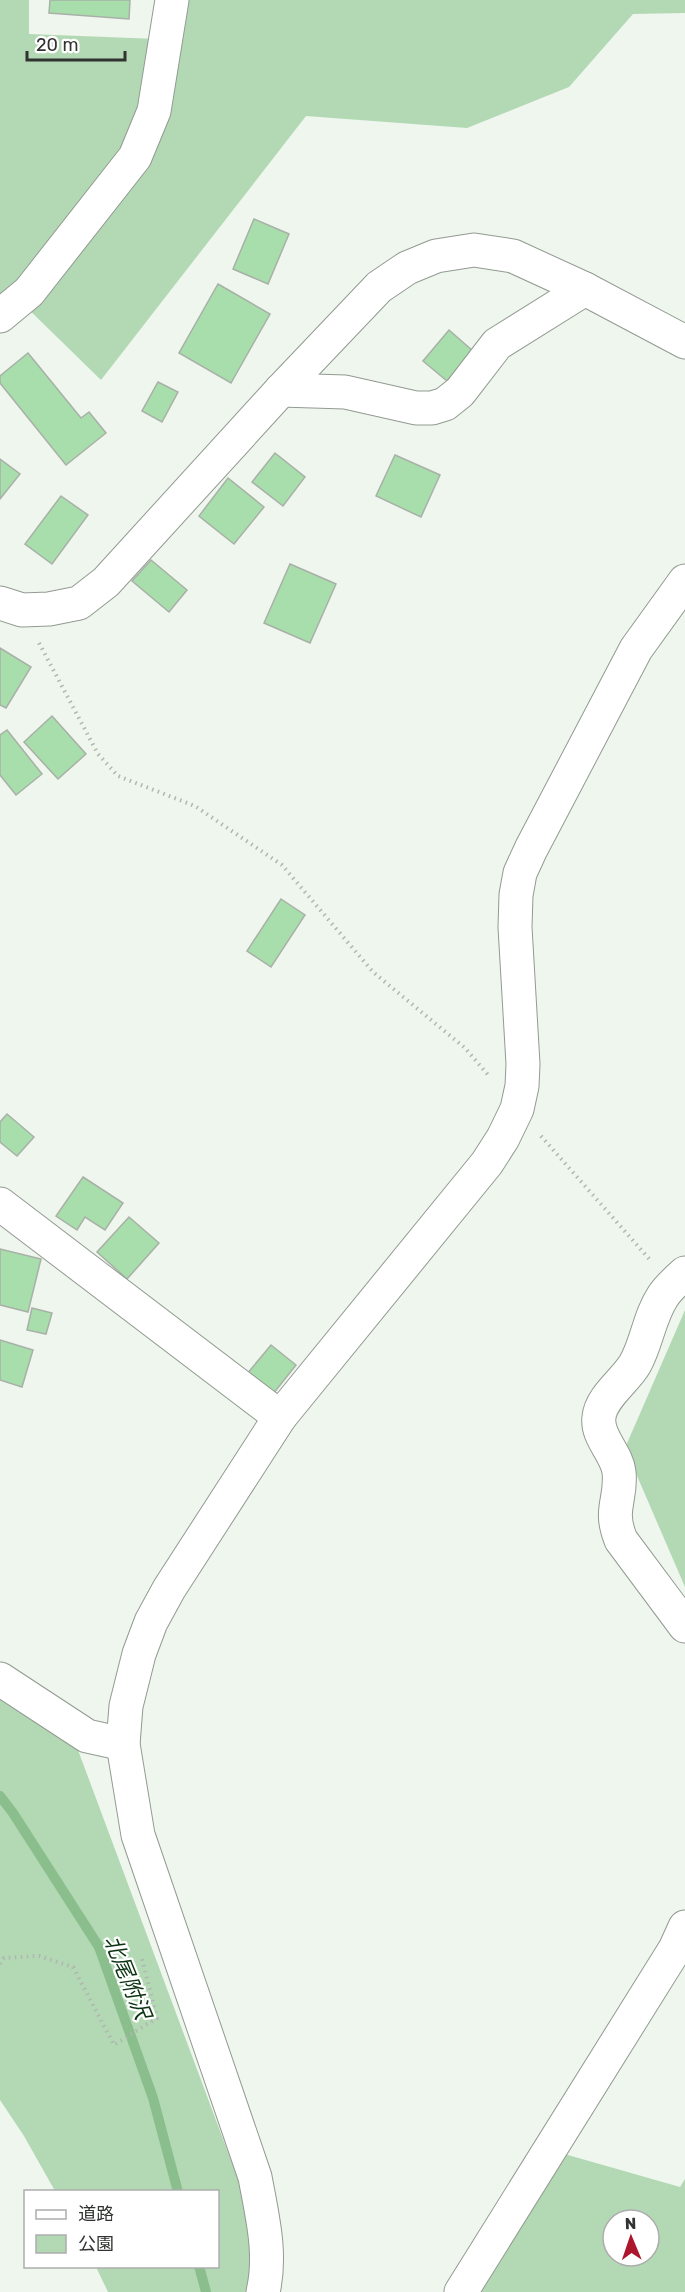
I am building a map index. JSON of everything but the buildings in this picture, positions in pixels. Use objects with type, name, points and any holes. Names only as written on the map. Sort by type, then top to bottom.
[{"type":"street","points":[[0,316],[29,292],[135,157],[154,111],[172,0]]},
{"type":"street","points":[[11,607],[49,609],[79,603],[106,582],[378,287],[407,268],[436,256],[474,250],[513,256],[585,289],[685,342]]},
{"type":"street","points":[[281,390],[345,392],[416,408],[432,408],[446,404],[460,392],[497,344],[585,289]]},
{"type":"street","points":[[263,2292],[266,2277],[266,2235],[255,2177],[138,1835],[123,1744],[126,1706],[139,1654],[169,1589],[280,1417],[487,1163],[503,1138],[517,1109],[524,1064],[515,927],[516,895],[520,873],[636,649],[685,581]]},
{"type":"street","points":[[0,1204],[280,1417]]},
{"type":"street","points":[[678,1279],[655,1310],[635,1364],[605,1403],[598,1420],[601,1433],[619,1472],[614,1515],[621,1540],[685,1626]]},
{"type":"street","points":[[0,1679],[87,1736],[123,1744]]},
{"type":"street","points":[[461,2292],[675,1949],[685,1927]]},
{"type":"path","points":[[11,607],[98,754],[118,776],[195,806],[282,865],[373,972],[465,1048],[517,1109],[678,1279]]},
{"type":"path","points":[[0,1964],[4,1958],[39,1956],[73,1967],[114,2045],[157,2018],[140,1950]]},
{"type":"green space","points":[[0,0],[29,0],[29,34],[183,40],[186,0],[685,0],[685,13],[633,14],[569,87],[467,128],[306,116],[101,380],[17,298],[0,307]]},
{"type":"green space","points":[[685,1310],[685,1587],[625,1448]]},
{"type":"green space","points":[[0,1664],[75,1742],[280,2292],[108,2292],[96,2268],[219,2268],[219,2190],[54,2190],[24,2136],[0,2100]]},
{"type":"green space","points":[[554,2151],[680,2187],[685,2179],[685,2292],[471,2292]]},
{"type":"waterway","name":"北尾附沢","points":[[0,1796],[99,1947],[153,2098],[177,2190]]},
{"type":"waterway","name":"北尾附沢","points":[[200,2268],[206,2292]]}]
